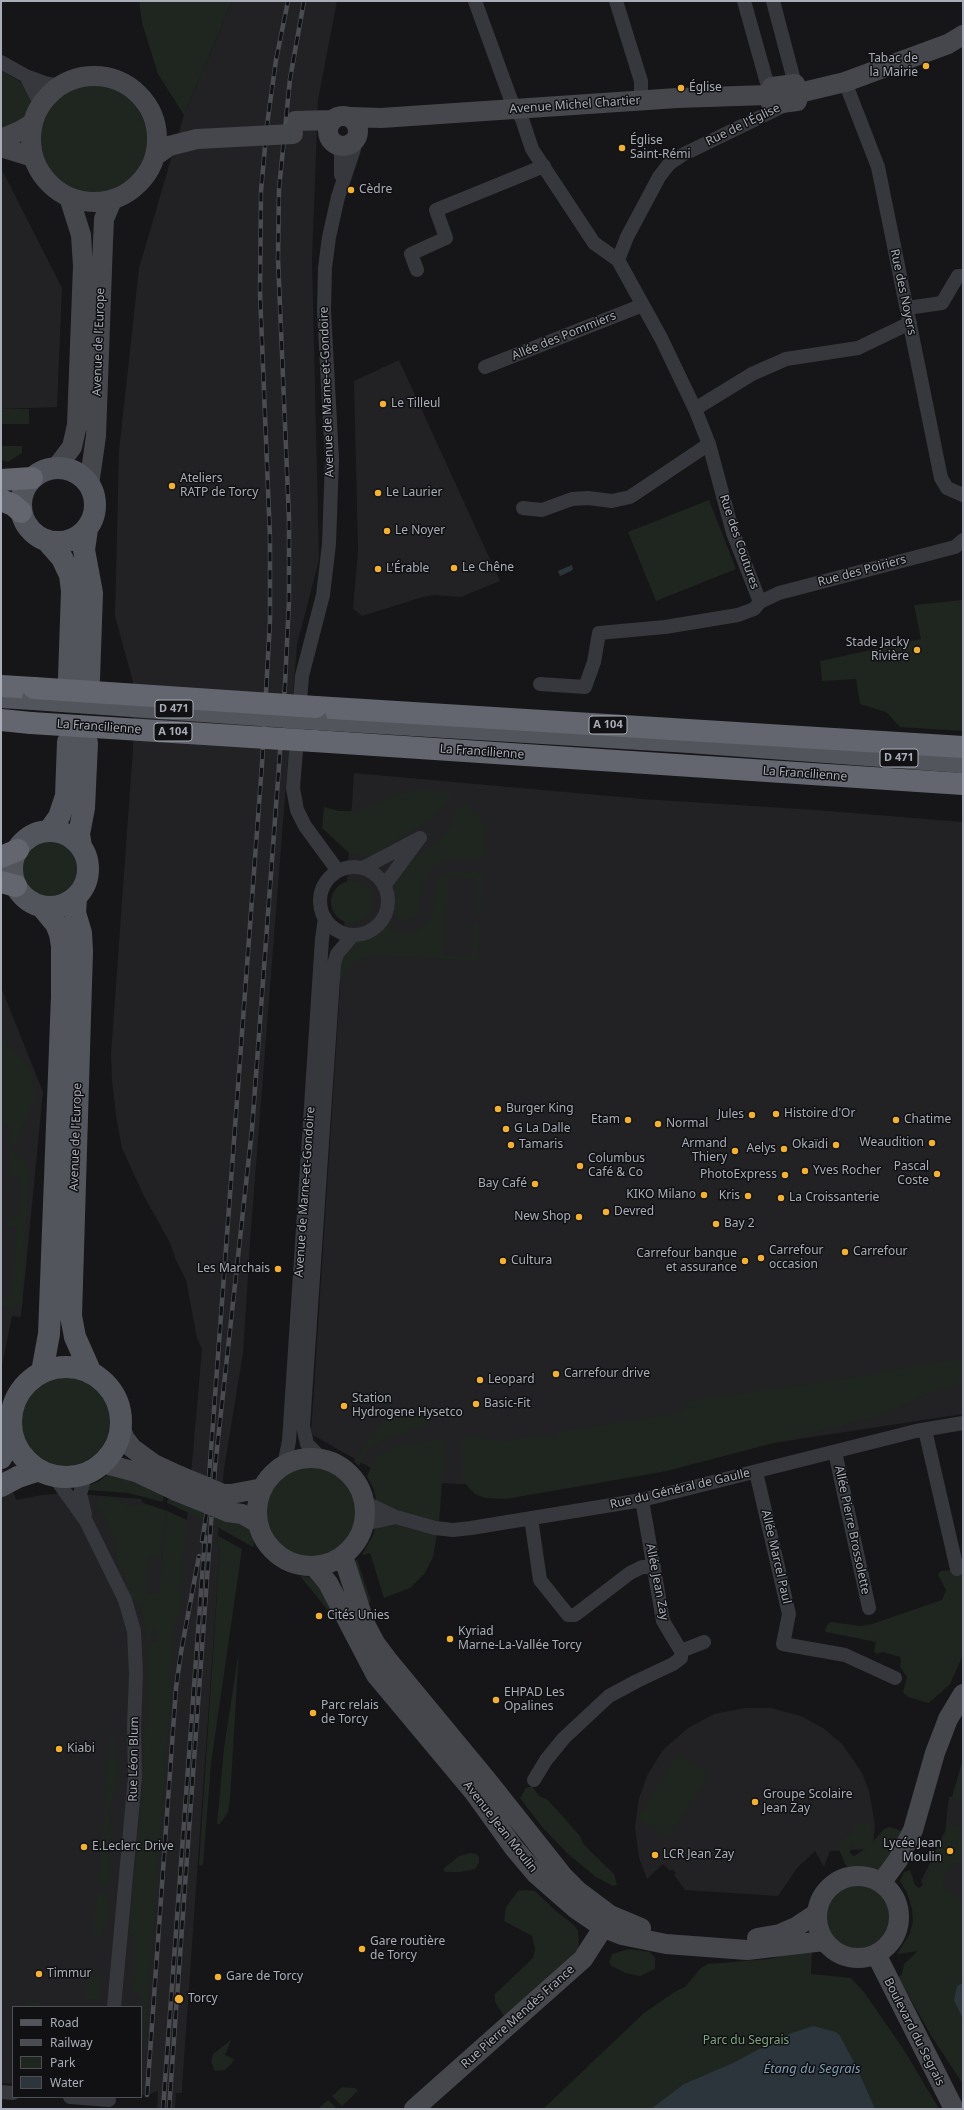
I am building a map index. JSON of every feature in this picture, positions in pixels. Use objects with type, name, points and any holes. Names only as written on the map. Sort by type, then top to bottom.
[{"type":"highway","points":[[1,480],[32,478]]},
{"type":"highway","points":[[1,500],[13,505],[21,512]]},
{"type":"highway","name":"A 104","points":[[1,686],[34,694],[316,713],[963,747]]},
{"type":"highway","name":"La Francilienne","points":[[1,720],[963,784]]},
{"type":"highway","points":[[1,726],[31,723]]},
{"type":"main road","points":[[21,512],[23,494],[32,478],[43,471],[56,468],[75,472],[89,485]]},
{"type":"main road","name":"Avenue de l'Europe","points":[[21,512],[30,530],[46,541],[62,558],[70,575],[79,678],[92,594],[84,550],[87,529],[95,512],[95,503],[89,485]]},
{"type":"main road","points":[[46,541],[58,543],[68,541],[78,537],[87,529]]},
{"type":"main road","points":[[1,697],[34,694]]},
{"type":"main road","name":"D 471","points":[[316,713],[963,762]]},
{"type":"main road","points":[[42,906],[60,906],[76,898],[85,884],[88,868],[79,834],[84,808],[78,743],[66,796],[58,817],[49,831],[67,835],[82,847]]},
{"type":"main road","name":"Avenue de l'Europe","points":[[42,1372],[49,1334],[62,968],[60,934],[56,924],[42,906],[29,901],[9,884],[12,868],[9,853],[28,838],[41,832],[49,831]]},
{"type":"main road","name":"Avenue de l'Europe","points":[[76,898],[75,913],[81,933],[82,951],[71,1316],[75,1337],[91,1373]]},
{"type":"main road","points":[[1,1486],[18,1477],[46,1473],[70,1477],[94,1468],[115,1446],[120,1427],[120,1416],[114,1395],[100,1379],[91,1373],[66,1367],[42,1372],[28,1382],[18,1395],[12,1410],[12,1436],[22,1456],[46,1473]]},
{"type":"main road","points":[[1,1458],[12,1436]]},
{"type":"street","points":[[475,1],[511,100],[522,119],[532,149],[594,243],[618,260]]},
{"type":"street","points":[[616,1],[640,81],[641,100]]},
{"type":"street","points":[[744,1],[769,93]]},
{"type":"street","points":[[773,1],[794,93],[845,82],[948,44],[963,35]]},
{"type":"street","points":[[1,62],[26,76],[45,83],[60,86]]},
{"type":"street","points":[[26,76],[41,105]]},
{"type":"street","points":[[90,76],[108,77],[125,84],[139,94],[149,108],[156,125],[157,140],[155,156],[150,168],[136,186],[112,200],[90,202],[69,198],[47,181],[33,157],[31,140],[33,123],[41,105],[60,86],[70,81],[90,76]]},
{"type":"street","name":"Rue des Noyers","points":[[845,82],[878,167],[940,478],[947,488],[963,495]]},
{"type":"street","name":"Avenue Michel Chartier","points":[[344,132],[381,118],[641,100],[769,93],[774,104],[794,93]]},
{"type":"street","name":"Rue de l'Église","points":[[618,260],[627,237],[658,177],[669,164],[682,155],[794,93]]},
{"type":"street","points":[[1,139],[20,131],[33,123]]},
{"type":"street","points":[[156,125],[198,134],[294,128],[344,132]]},
{"type":"street","name":"Avenue de Marne-et-Gondoire","points":[[338,871],[304,826],[297,810],[293,788],[302,676],[323,595],[327,565],[332,459],[324,289],[329,238],[342,186],[354,149],[344,132]]},
{"type":"street","points":[[155,156],[169,146],[198,134]]},
{"type":"street","points":[[1,147],[33,157]]},
{"type":"street","points":[[417,270],[411,254],[446,238],[436,210],[544,166]]},
{"type":"street","name":"Avenue de l'Europe","points":[[56,468],[72,446],[77,425],[83,266],[81,235],[69,198]]},
{"type":"street","name":"Avenue de l'Europe","points":[[89,485],[96,436],[102,242],[104,219],[112,200]]},
{"type":"street","name":"Rue des Coutures","points":[[540,684],[585,687],[594,662],[599,633],[665,627],[738,615],[754,609],[760,602],[733,533],[709,444],[695,409],[661,338],[618,260]]},
{"type":"street","points":[[907,308],[942,303],[958,276],[963,276]]},
{"type":"street","name":"Allée des Pommiers","points":[[485,367],[643,305]]},
{"type":"street","points":[[695,409],[752,374],[786,359],[858,348],[910,323]]},
{"type":"street","points":[[524,508],[542,510],[572,499],[588,498],[612,501],[630,496],[709,444]]},
{"type":"street","name":"Rue des Poiriers","points":[[760,602],[779,593],[955,547],[963,540]]},
{"type":"street","points":[[363,868],[420,838],[384,886]]},
{"type":"street","points":[[346,868],[363,868],[371,872],[384,886],[388,906],[384,916],[372,930],[353,935],[342,933],[332,927],[325,918],[321,908],[320,897],[323,887],[329,878],[338,871],[346,868]]},
{"type":"street","name":"Avenue de Marne-et-Gondoire","points":[[284,1465],[289,1441],[322,939],[325,918]]},
{"type":"street","name":"Avenue de Marne-et-Gondoire","points":[[321,1458],[307,1444],[303,1426],[334,964],[337,954],[353,935]]},
{"type":"street","name":"Rue du Général de Gaulle","points":[[364,1502],[396,1517],[435,1528],[453,1530],[642,1500],[925,1430],[963,1423]]},
{"type":"street","points":[[120,1427],[125,1439],[132,1448],[178,1483]]},
{"type":"street","points":[[925,1430],[957,1569]]},
{"type":"street","name":"Allée Pierre Brossolette","points":[[835,1452],[869,1608]]},
{"type":"street","points":[[302,1458],[321,1458],[335,1463],[350,1474],[360,1489],[364,1502],[364,1524],[357,1540],[343,1556],[329,1563],[314,1566],[292,1562],[279,1555],[264,1537],[258,1523],[258,1505],[263,1488],[272,1474],[284,1465],[302,1458]]},
{"type":"street","points":[[94,1468],[136,1472],[223,1494],[242,1514],[258,1523]]},
{"type":"street","name":"Rue Léon Blum","points":[[94,1468],[80,1494],[86,1520],[125,1600],[134,1631],[135,1649],[135,1777],[114,2006]]},
{"type":"street","name":"Allée Marcel Paul","points":[[756,1472],[789,1614],[783,1644],[845,1655],[895,1678]]},
{"type":"street","name":"Rue Léon Blum","points":[[46,1473],[86,1520]]},
{"type":"street","points":[[230,1503],[263,1488]]},
{"type":"street","name":"Allée Jean Zay","points":[[642,1500],[663,1621],[681,1651]]},
{"type":"street","name":"Rue du Général de Gaulle","points":[[364,1524],[396,1517]]},
{"type":"street","points":[[531,1518],[540,1580],[568,1615],[575,1615],[630,1573],[642,1567],[654,1567]]},
{"type":"street","name":"Avenue Jean Moulin","points":[[343,1556],[354,1594],[365,1624],[387,1659],[487,1780],[554,1866],[622,1935],[645,1941],[726,1949],[760,1949],[824,1941]]},
{"type":"street","name":"Avenue Jean Moulin","points":[[314,1566],[328,1583],[376,1675],[473,1791],[514,1848],[536,1874],[561,1898],[607,1921],[638,1927],[654,1932],[748,1939],[780,1934],[796,1927],[817,1914]]},
{"type":"street","points":[[534,1780],[546,1760],[586,1716],[609,1696],[673,1664],[681,1658],[681,1651],[704,1642]]},
{"type":"street","points":[[881,1883],[898,1860],[913,1830],[942,1734],[948,1719],[963,1694]]},
{"type":"street","points":[[866,1876],[881,1883],[892,1893],[898,1906],[899,1920],[896,1934],[888,1946],[876,1954],[862,1958],[847,1957],[834,1951],[824,1941],[818,1928],[817,1914],[822,1897],[833,1884],[848,1877],[866,1876]]},
{"type":"street","name":"Rue Pierre Mendès France","points":[[414,2109],[583,1959],[607,1921]]},
{"type":"street","name":"Boulevard du Segrais","points":[[876,1954],[954,2109]]},
{"type":"street","points":[[1,2092],[12,2092]]},
{"type":"street","points":[[78,2098],[109,2102]]},
{"type":"shaded area","points":[[232,1],[337,1],[318,100],[312,260],[319,560],[297,644],[251,1229],[243,1353],[224,1469],[217,1546],[220,1548],[182,2093],[176,2093],[175,2109],[157,2109],[158,2091],[147,2095],[142,2095],[142,2006],[12,2006],[12,2084],[1,2083],[1,1467],[7,1474],[16,1500],[42,1495],[66,1493],[141,1499],[143,1503],[187,1520],[202,1349],[197,1338],[186,1280],[176,1260],[170,1243],[143,1194],[122,1148],[112,1081],[111,1054],[133,749],[133,682],[115,616],[119,451],[139,268],[184,115]]},
{"type":"shaded area","points":[[1,168],[62,288],[57,407],[1,409]]},
{"type":"shaded area","points":[[399,360],[500,581],[461,597],[434,595],[423,597],[362,616],[353,609],[358,550],[354,381]]},
{"type":"shaded area","points":[[354,773],[643,799],[816,810],[963,822],[963,1414],[492,1486],[392,1480],[311,1434]]},
{"type":"shaded area","points":[[1,987],[43,1092],[21,1317],[12,1316],[1,1370]]},
{"type":"shaded area","name":"Groupe Scolaire Jean Zay","points":[[745,1708],[771,1708],[801,1716],[823,1728],[842,1744],[862,1773],[869,1791],[875,1825],[873,1849],[830,1851],[824,1867],[815,1851],[797,1868],[778,1896],[685,1890],[674,1875],[676,1873],[672,1869],[670,1871],[663,1864],[647,1879],[639,1858],[635,1827],[639,1798],[648,1774],[663,1750],[688,1728],[714,1714]]},
{"type":"shaded area","name":"Lycée Jean Moulin","points":[[963,1759],[963,1920],[930,1900],[921,1881],[945,1833],[949,1797],[952,1797]]},
{"type":"green space","points":[[139,1],[232,1],[184,115],[158,74],[142,23]]},
{"type":"green space","points":[[1,70],[26,85],[33,100],[29,113],[18,125],[1,133]]},
{"type":"green space","points":[[92,85],[103,86],[113,90],[131,101],[142,119],[146,129],[146,151],[142,161],[131,179],[113,190],[103,194],[92,195],[81,194],[71,190],[53,179],[42,161],[38,151],[37,140],[38,129],[42,119],[53,101],[71,90],[81,86]]},
{"type":"green space","points":[[1,409],[29,409],[29,424],[1,424]]},
{"type":"green space","points":[[1,446],[22,446],[22,453],[8,462],[1,460]]},
{"type":"green space","points":[[709,500],[736,569],[656,601],[628,532]]},
{"type":"green space","points":[[963,600],[963,731],[900,727],[886,712],[860,704],[856,679],[822,681],[820,661],[921,639],[914,605]]},
{"type":"green space","points":[[416,791],[437,791],[452,794],[435,816],[370,857],[349,853],[322,828],[324,807],[339,811],[359,811],[397,795]]},
{"type":"green space","points":[[464,803],[468,803],[473,808],[483,822],[485,835],[483,860],[461,857],[441,861],[432,867],[422,883],[420,909],[416,917],[405,921],[396,918],[393,909],[394,902],[392,886],[409,863],[443,837],[454,821],[455,811]]},
{"type":"green space","points":[[50,842],[60,844],[69,850],[75,859],[77,869],[75,879],[69,888],[60,894],[50,896],[40,894],[31,888],[25,879],[23,869],[25,859],[31,850],[40,844]]},
{"type":"green space","points":[[451,871],[483,872],[480,914],[475,913],[477,879],[449,877],[443,955],[472,957],[474,923],[479,922],[477,961],[397,956],[370,956],[352,963],[341,981],[339,980],[341,959],[353,942],[371,937],[385,925],[393,931],[412,934],[428,923],[433,911],[436,884],[444,874]]},
{"type":"green space","points":[[348,881],[356,881],[364,884],[370,890],[373,902],[370,914],[364,920],[356,923],[348,923],[340,920],[334,914],[331,906],[331,898],[334,890],[340,884]]},
{"type":"green space","points":[[1,1034],[3,1041],[24,1061],[31,1070],[34,1083],[33,1102],[21,1135],[12,1147],[10,1142],[11,1125],[1,1123]]},
{"type":"green space","points":[[10,1149],[28,1165],[29,1171],[22,1305],[19,1307],[1,1306],[1,1297],[12,1297],[18,1227],[8,1226],[9,1218],[18,1219],[21,1178],[9,1177]]},
{"type":"green space","points":[[963,1358],[963,1383],[936,1390],[884,1414],[667,1471],[506,1499],[485,1498],[475,1494],[468,1487],[462,1477],[463,1438],[484,1437],[489,1441],[506,1441],[545,1435],[546,1438],[555,1437],[554,1433],[684,1412],[683,1402],[839,1380]]},
{"type":"green space","points":[[56,1376],[74,1376],[90,1383],[103,1396],[110,1412],[110,1430],[103,1446],[90,1459],[74,1466],[56,1466],[40,1459],[27,1446],[20,1430],[20,1412],[27,1396],[40,1383]]},
{"type":"green space","points":[[406,1412],[422,1416],[432,1423],[381,1440],[367,1451],[359,1466],[354,1461],[382,1422],[396,1413]]},
{"type":"green space","points":[[445,1439],[439,1524],[377,1505],[374,1490],[367,1476],[375,1459],[379,1455],[395,1446]]},
{"type":"green space","points":[[312,1466],[330,1469],[345,1479],[355,1494],[358,1512],[355,1530],[345,1545],[330,1555],[312,1558],[294,1555],[279,1545],[269,1530],[266,1512],[269,1494],[279,1479],[294,1469]]},
{"type":"green space","points":[[112,1471],[164,1492],[163,1502],[128,1493],[88,1490],[89,1485],[98,1482]]},
{"type":"green space","points":[[170,1495],[248,1525],[254,1543],[253,1547],[207,1521],[167,1503]]},
{"type":"green space","points":[[110,1498],[119,1500],[128,1506],[142,1505],[143,1503],[166,1511],[161,1556],[149,1556],[146,1593],[159,1594],[167,1511],[187,1521],[180,1584],[182,1597],[181,1608],[174,1627],[170,1665],[171,1690],[145,2040],[142,2040],[142,1998],[138,1992],[130,1991],[132,1980],[134,1980],[135,1935],[129,1934],[142,1788],[149,1674],[147,1641],[156,1642],[157,1629],[153,1629],[152,1639],[147,1639],[140,1603],[135,1603],[128,1592],[124,1572],[120,1569],[117,1563],[115,1538],[108,1529],[105,1515],[99,1510],[96,1503],[99,1499]]},
{"type":"green space","points":[[392,1523],[437,1534],[433,1557],[425,1573],[410,1588],[384,1598],[370,1553],[363,1555],[363,1553],[376,1527]]},
{"type":"green space","points":[[218,1536],[242,1549],[211,1764],[203,1865],[199,1865],[220,1548],[217,1546]]},
{"type":"green space","points":[[357,1559],[371,1602],[365,1604],[353,1563]]},
{"type":"green space","points":[[963,1569],[963,1655],[950,1684],[929,1703],[908,1697],[903,1692],[907,1677],[900,1667],[900,1657],[883,1652],[876,1654],[874,1651],[876,1642],[826,1632],[825,1630],[831,1622],[860,1626],[872,1624],[942,1600],[946,1590],[938,1575],[940,1571]]},
{"type":"green space","points":[[300,1576],[311,1577],[339,1611],[331,1614]]},
{"type":"green space","points":[[239,1650],[230,1799],[228,1812],[220,1824],[217,1824],[224,1748]]},
{"type":"green space","points":[[111,1730],[114,1732],[114,1754],[118,1769],[114,1793],[108,1809],[110,1826],[109,1869],[111,1881],[107,1885],[102,1885],[98,1881],[106,1802],[104,1796]]},
{"type":"green space","points":[[678,1754],[710,1774],[669,1838],[637,1818]]},
{"type":"green space","points":[[963,1759],[963,1801],[960,1802],[952,1798]]},
{"type":"green space","points":[[532,1786],[539,1796],[548,1800],[580,1836],[584,1845],[614,1874],[617,1885],[613,1886],[596,1877],[568,1854],[543,1828],[520,1798],[526,1788]]},
{"type":"green space","points":[[853,1824],[871,1824],[872,1843],[884,1829],[890,1827],[902,1831],[898,1847],[880,1869],[874,1872],[855,1871],[849,1869],[845,1864],[838,1847],[839,1842],[849,1836],[854,1836]],"holes":[[[853,1844],[854,1847],[868,1847],[854,1856],[850,1853],[851,1846]]]},
{"type":"green space","points":[[948,1825],[957,1826],[963,1829],[963,1864],[952,1863],[943,1880],[944,1888],[963,1901],[963,2084],[932,2037],[898,1977],[902,1974],[904,1964],[918,1951],[897,1954],[910,1933],[913,1921],[912,1909],[907,1893],[900,1881],[904,1872],[910,1870],[915,1885],[919,1888],[922,1886],[927,1877],[929,1865]]},
{"type":"green space","points":[[470,1853],[476,1854],[479,1857],[479,1863],[475,1869],[460,1872],[445,1872],[443,1869],[459,1856]]},
{"type":"green space","points":[[858,1884],[871,1887],[881,1894],[888,1904],[891,1917],[888,1930],[881,1940],[871,1947],[858,1950],[845,1947],[835,1940],[828,1930],[825,1917],[828,1904],[835,1894],[845,1887]]},
{"type":"green space","points":[[518,1891],[535,1891],[557,1912],[574,1925],[578,1931],[579,1948],[570,1959],[507,2015],[504,2016],[495,2002],[495,1994],[533,1958],[535,1949],[532,1936],[504,1921],[506,1907]]},
{"type":"green space","points":[[99,1893],[109,1897],[105,1928],[101,1935],[95,1935],[93,1933],[97,1894]]},
{"type":"green space","name":"Parc du Segrais","points":[[812,1947],[811,1974],[851,1978],[864,1992],[904,2050],[939,2109],[543,2109],[644,2013],[676,1991],[685,1987],[701,1968],[708,1964],[769,1959]]},
{"type":"green space","points":[[629,1949],[650,1952],[655,1958],[655,1969],[640,1976],[625,1973],[612,1966],[609,1962],[612,1954]]},
{"type":"green space","points":[[101,1975],[100,2000],[86,1999],[87,1978]]},
{"type":"green space","points":[[26,2001],[40,2002],[40,2006],[26,2006]]},
{"type":"green space","points":[[231,2040],[225,2055],[234,2059],[232,2063],[225,2070],[215,2071],[211,2062],[213,2054]]},
{"type":"green space","points":[[342,2087],[355,2088],[358,2091],[342,2106],[332,2096]]},
{"type":"green space","points":[[328,2100],[337,2109],[318,2109]]},
{"type":"water","points":[[572,565],[573,569],[571,571],[560,576],[558,571]]},
{"type":"water","points":[[963,1983],[963,2019],[954,2000],[957,1986]]},
{"type":"water","name":"Étang du Segrais","points":[[813,2026],[836,2032],[840,2036],[856,2066],[875,2109],[651,2109],[684,2084],[733,2063],[759,2049],[768,2047],[789,2034]]},
{"type":"railway","points":[[209,1477],[262,764],[270,621],[270,538],[260,293],[261,191],[267,125],[276,60],[288,1]]},
{"type":"railway","points":[[169,2109],[215,1467],[252,1129],[285,685],[289,601],[289,519],[278,259],[279,189],[290,79],[304,1]]},
{"type":"railway","points":[[202,1541],[208,1505]]},
{"type":"railway","points":[[163,2109],[205,1537]]},
{"type":"railway","points":[[147,2095],[176,1688],[181,1652],[199,1556]]},
{"type":"place","name":"Tabac de la Mairie","points":[[926,66]]},
{"type":"place","name":"Église","points":[[681,88]]},
{"type":"place","name":"Église Saint-Rémi","points":[[622,148]]},
{"type":"place","name":"Cèdre","points":[[351,190]]},
{"type":"place","name":"Le Tilleul","points":[[383,404]]},
{"type":"place","name":"Ateliers RATP de Torcy","points":[[172,486]]},
{"type":"place","name":"Le Laurier","points":[[378,493]]},
{"type":"place","name":"Le Noyer","points":[[387,531]]},
{"type":"place","name":"Le Chêne","points":[[454,568]]},
{"type":"place","name":"L'Érable","points":[[378,569]]},
{"type":"place","name":"Stade Jacky Rivière","points":[[917,650]]},
{"type":"place","name":"Burger King","points":[[498,1109]]},
{"type":"place","name":"Histoire d'Or","points":[[776,1114]]},
{"type":"place","name":"Jules","points":[[752,1115]]},
{"type":"place","name":"Etam","points":[[628,1120]]},
{"type":"place","name":"Chatime","points":[[896,1120]]},
{"type":"place","name":"Normal","points":[[658,1124]]},
{"type":"place","name":"G La Dalle","points":[[506,1129]]},
{"type":"place","name":"Weaudition","points":[[932,1143]]},
{"type":"place","name":"Tamaris","points":[[511,1145]]},
{"type":"place","name":"Okaïdi","points":[[836,1145]]},
{"type":"place","name":"Aelys","points":[[784,1149]]},
{"type":"place","name":"Armand Thiery","points":[[735,1151]]},
{"type":"place","name":"Columbus Café & Co","points":[[580,1166]]},
{"type":"place","name":"Yves Rocher","points":[[805,1171]]},
{"type":"place","name":"Pascal Coste","points":[[937,1174]]},
{"type":"place","name":"PhotoExpress","points":[[785,1175]]},
{"type":"place","name":"Bay Café","points":[[535,1184]]},
{"type":"place","name":"KIKO Milano","points":[[704,1195]]},
{"type":"place","name":"Kris","points":[[748,1196]]},
{"type":"place","name":"La Croissanterie","points":[[781,1198]]},
{"type":"place","name":"Devred","points":[[606,1212]]},
{"type":"place","name":"New Shop","points":[[579,1217]]},
{"type":"place","name":"Bay 2","points":[[716,1224]]},
{"type":"place","name":"Carrefour","points":[[845,1252]]},
{"type":"place","name":"Carrefour occasion","points":[[761,1258]]},
{"type":"place","name":"Cultura","points":[[503,1261]]},
{"type":"place","name":"Carrefour banque et assurance","points":[[745,1261]]},
{"type":"place","name":"Les Marchais","points":[[278,1269]]},
{"type":"place","name":"Carrefour drive","points":[[556,1374]]},
{"type":"place","name":"Leopard","points":[[480,1380]]},
{"type":"place","name":"Basic-Fit","points":[[476,1404]]},
{"type":"place","name":"Station Hydrogene Hysetco","points":[[344,1406]]},
{"type":"place","name":"Cités Unies","points":[[319,1616]]},
{"type":"place","name":"Kyriad Marne-La-Vallée Torcy","points":[[450,1639]]},
{"type":"place","name":"EHPAD Les Opalines","points":[[496,1700]]},
{"type":"place","name":"Parc relais de Torcy","points":[[313,1713]]},
{"type":"place","name":"Kiabi","points":[[59,1749]]},
{"type":"place","name":"Groupe Scolaire Jean Zay","points":[[755,1802]]},
{"type":"place","name":"E.Leclerc Drive","points":[[84,1847]]},
{"type":"place","name":"Lycée Jean Moulin","points":[[950,1851]]},
{"type":"place","name":"LCR Jean Zay","points":[[655,1855]]},
{"type":"place","name":"Gare routière de Torcy","points":[[362,1949]]},
{"type":"place","name":"Timmur","points":[[39,1974]]},
{"type":"place","name":"Gare de Torcy","points":[[218,1977]]},
{"type":"place","name":"Torcy","points":[[179,1999]]}]
